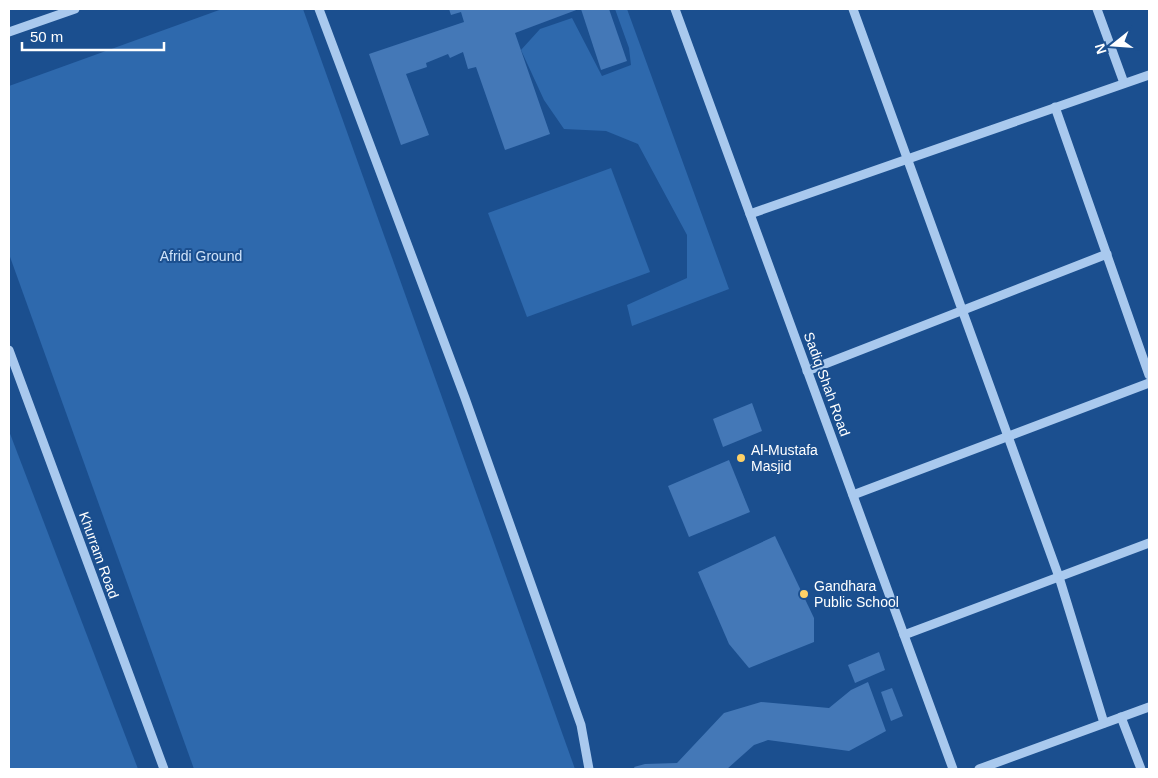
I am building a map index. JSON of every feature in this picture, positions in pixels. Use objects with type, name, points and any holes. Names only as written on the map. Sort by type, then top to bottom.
[{"type":"street","points":[[9,32],[75,9]]},
{"type":"street","points":[[319,9],[468,407],[582,725],[590,769]]},
{"type":"street","name":"Sadiq Shah Road","points":[[675,9],[953,769]]},
{"type":"street","points":[[853,9],[1058,577],[1104,723]]},
{"type":"street","points":[[1097,9],[1124,84]]},
{"type":"street","points":[[750,214],[1149,75]]},
{"type":"street","points":[[1055,107],[1149,375]]},
{"type":"street","points":[[808,371],[1107,254]]},
{"type":"street","name":"Khurram Road","points":[[9,350],[164,769]]},
{"type":"street","points":[[853,496],[1149,383]]},
{"type":"street","points":[[904,635],[1149,543]]},
{"type":"street","points":[[979,769],[1149,707]]},
{"type":"street","points":[[1121,717],[1141,769]]},
{"type":"green space","name":"Afridi Ground","points":[[222,9],[303,9],[575,769],[194,769],[9,254],[9,86]]},
{"type":"green space","points":[[615,9],[627,9],[729,289],[632,326],[627,305],[687,278],[687,235],[638,144],[606,131],[564,129],[544,100],[521,50],[540,29],[572,18],[602,76],[631,65],[629,48]]},
{"type":"green space","points":[[611,168],[650,272],[527,317],[488,213]]},
{"type":"green space","points":[[9,431],[138,769],[9,769]]},
{"type":"building","points":[[449,9],[579,9],[515,33],[550,134],[505,150],[476,67],[468,69],[463,52],[450,58],[448,54],[426,63],[427,67],[406,74],[429,135],[401,145],[369,54],[464,22],[461,12],[451,15]]},
{"type":"building","points":[[581,9],[609,9],[627,61],[601,70]]},
{"type":"building","points":[[752,403],[762,431],[723,447],[713,419]]},
{"type":"building","points":[[729,460],[750,512],[689,537],[668,486]]},
{"type":"building","points":[[775,536],[814,618],[814,642],[749,668],[729,644],[698,572]]},
{"type":"building","points":[[879,652],[885,670],[855,683],[848,665]]},
{"type":"building","points":[[868,682],[886,731],[849,751],[768,740],[754,745],[727,769],[635,769],[634,767],[645,764],[677,763],[724,713],[761,702],[829,708],[851,690]]},
{"type":"building","points":[[892,688],[903,716],[891,721],[881,692]]},
{"type":"place","name":"Al-Mustafa Masjid","points":[[741,458]]},
{"type":"place","name":"Gandhara Public School","points":[[804,594]]}]
